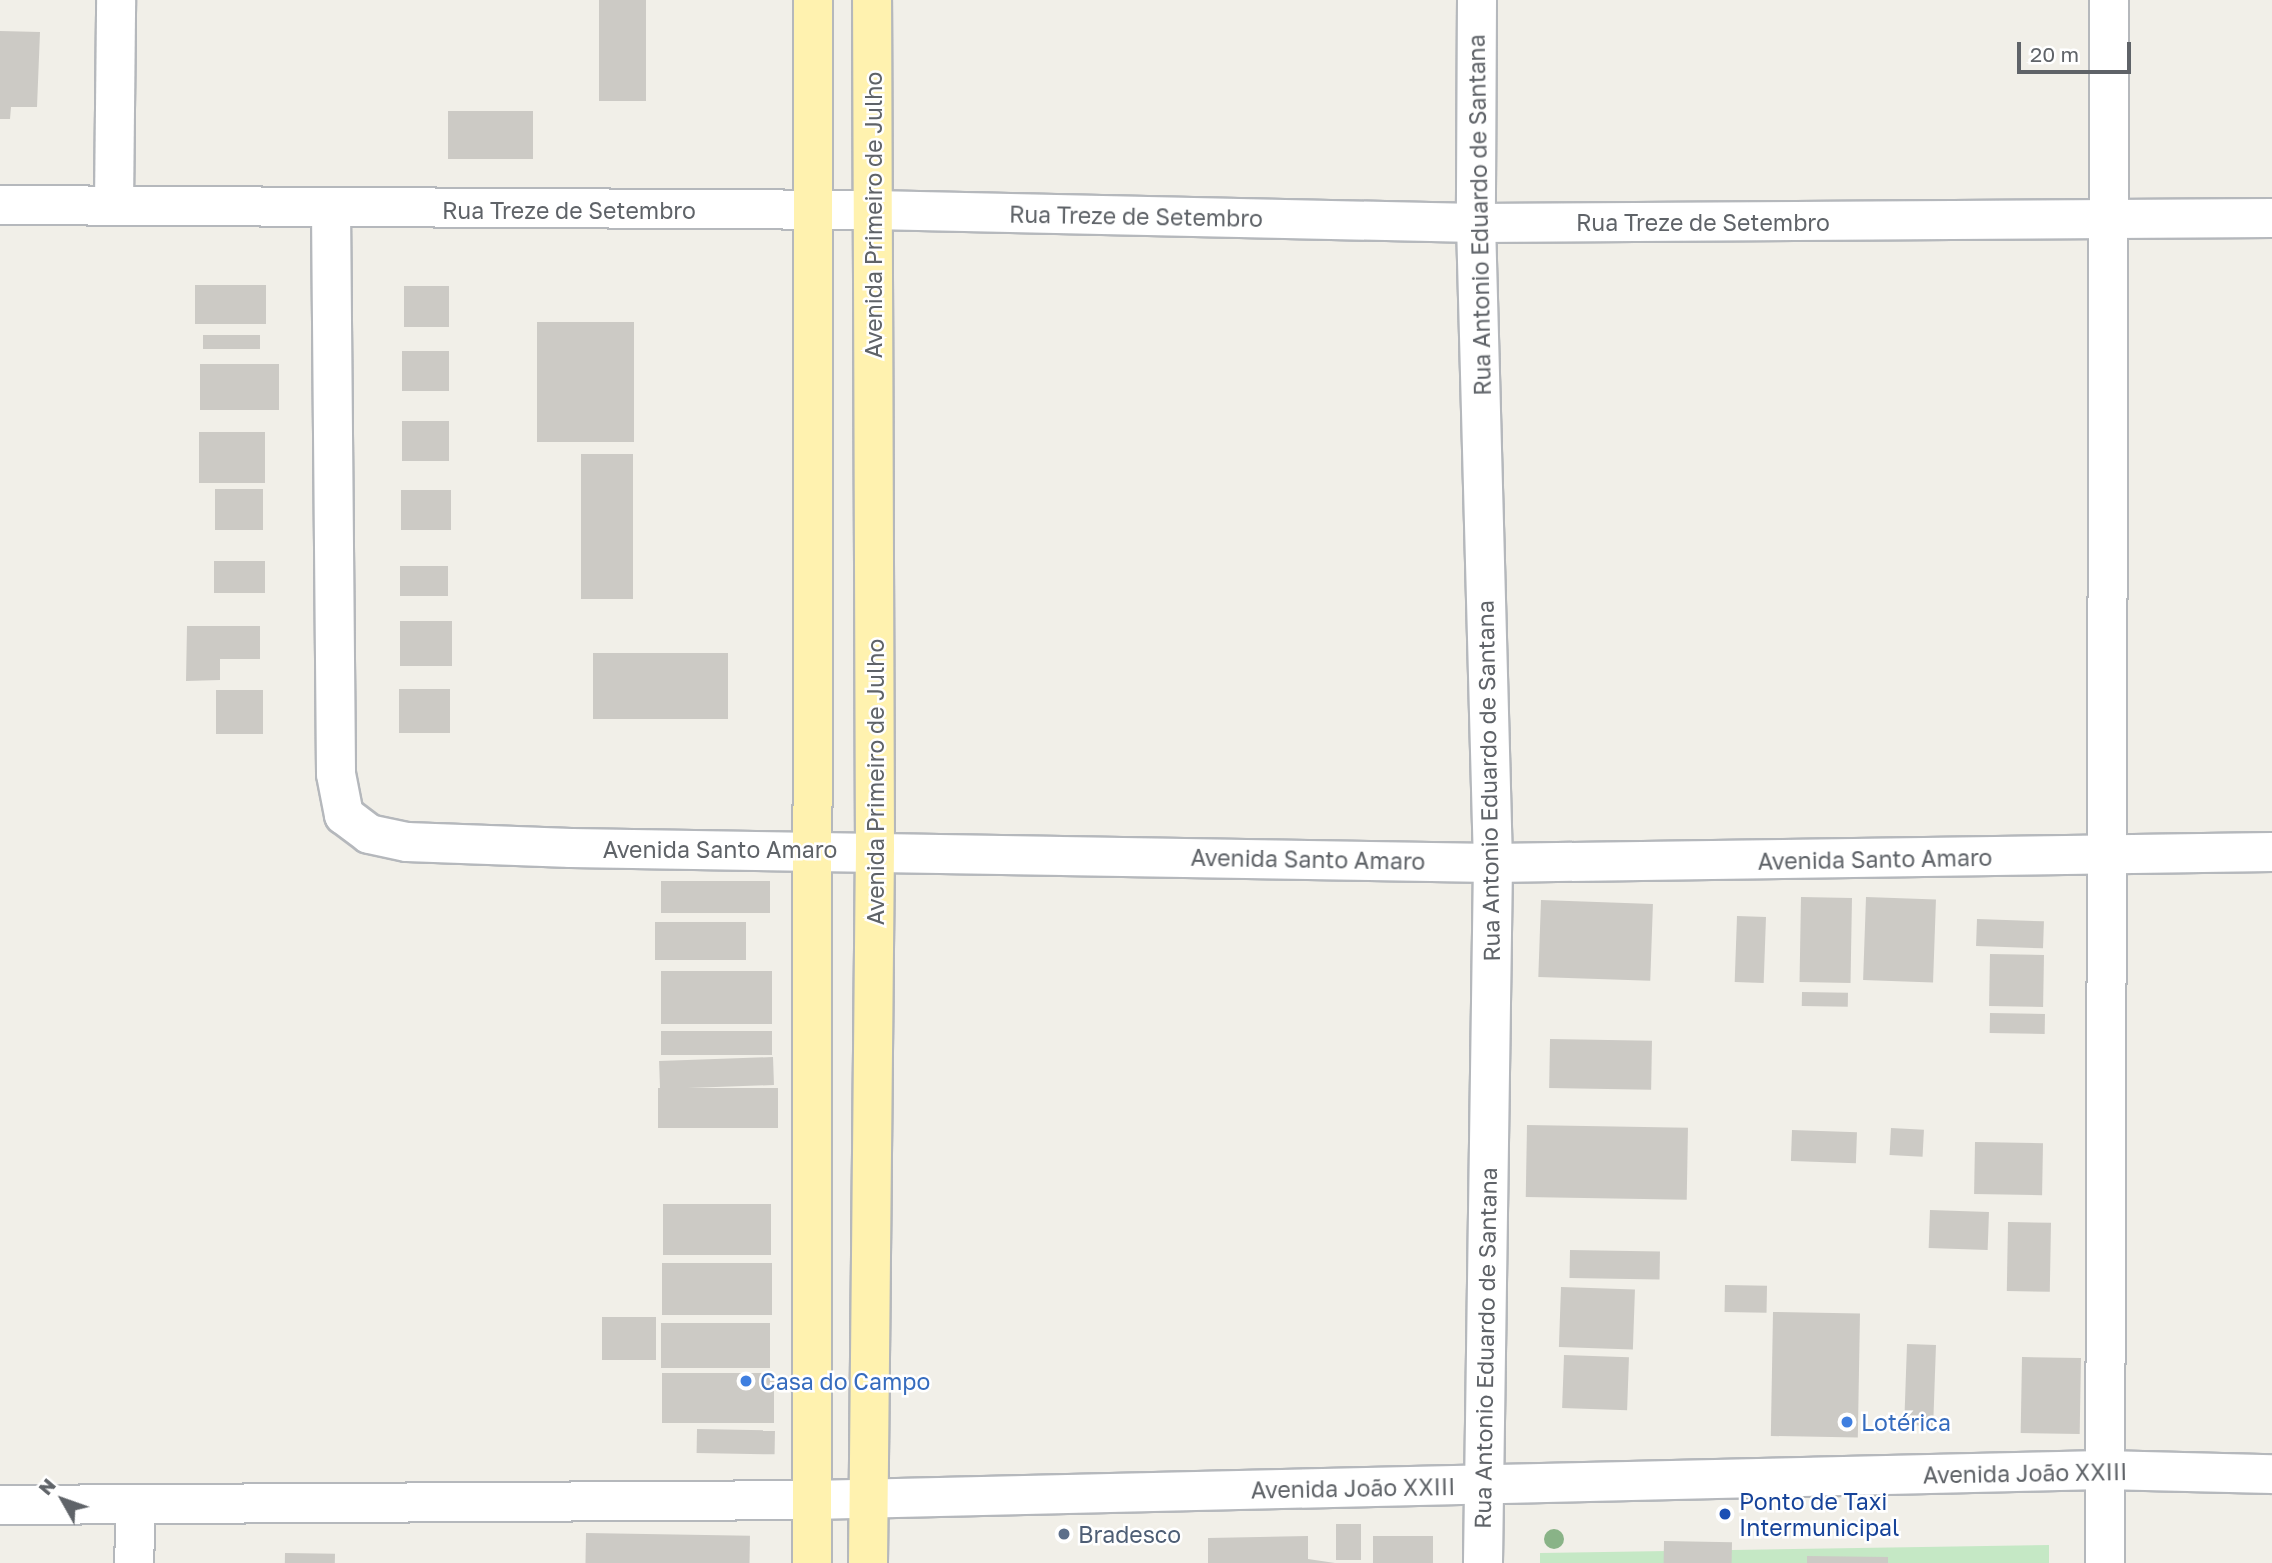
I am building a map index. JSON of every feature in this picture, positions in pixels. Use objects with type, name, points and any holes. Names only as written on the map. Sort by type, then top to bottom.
[{"type":"main road","points":[[812,1563],[813,0]]},
{"type":"main road","name":"Avenida Primeiro de Julho","points":[[868,1563],[876,849],[872,0]]},
{"type":"street","points":[[114,205],[116,0]]},
{"type":"street","name":"Rua Antonio Eduardo de Santana","points":[[1478,0],[1476,223],[1493,863],[1483,1563]]},
{"type":"street","points":[[2105,1563],[2105,856],[2112,221],[2109,0]]},
{"type":"street","name":"Rua Treze de Setembro","points":[[0,205],[331,209],[873,210],[1476,223],[2272,218]]},
{"type":"street","name":"Avenida Santo Amaro","points":[[331,209],[336,774],[349,821],[369,834],[407,842],[1493,863],[2272,852]]},
{"type":"street","name":"Avenida João XXIII","points":[[0,1505],[136,1507],[811,1500],[2103,1470],[2272,1474]]},
{"type":"street","points":[[134,1563],[136,1507]]},
{"type":"green space","points":[[2049,1545],[2049,1563],[1540,1563],[1540,1553]]},
{"type":"building","points":[[599,0],[646,0],[646,101],[599,101]]},
{"type":"building","points":[[0,31],[40,32],[37,107],[11,107],[10,119],[0,119]]},
{"type":"building","points":[[448,111],[533,111],[533,159],[448,159]]},
{"type":"building","points":[[195,285],[266,285],[266,324],[195,324]]},
{"type":"building","points":[[404,286],[449,286],[449,327],[404,327]]},
{"type":"building","points":[[537,322],[634,322],[634,442],[537,442]]},
{"type":"building","points":[[203,335],[260,335],[260,349],[203,349]]},
{"type":"building","points":[[402,351],[449,351],[449,391],[402,391]]},
{"type":"building","points":[[200,364],[279,364],[279,410],[200,410]]},
{"type":"building","points":[[402,421],[449,421],[449,461],[402,461]]},
{"type":"building","points":[[199,432],[265,432],[265,483],[199,483]]},
{"type":"building","points":[[581,454],[633,454],[633,599],[581,599]]},
{"type":"building","points":[[215,489],[263,489],[263,530],[215,530]]},
{"type":"building","points":[[401,490],[451,490],[451,530],[401,530]]},
{"type":"building","points":[[214,561],[265,561],[265,593],[214,593]]},
{"type":"building","points":[[400,566],[448,566],[448,596],[400,596]]},
{"type":"building","points":[[400,621],[452,621],[452,666],[400,666]]},
{"type":"building","points":[[187,626],[260,626],[260,659],[220,659],[220,680],[186,681]]},
{"type":"building","points":[[593,653],[728,653],[728,719],[593,719]]},
{"type":"building","points":[[399,689],[450,689],[450,733],[399,733]]},
{"type":"building","points":[[216,690],[263,690],[263,734],[216,734]]},
{"type":"building","points":[[661,881],[770,881],[770,913],[661,913]]},
{"type":"building","points":[[1801,897],[1852,898],[1851,983],[1800,982]]},
{"type":"building","points":[[1866,897],[1936,899],[1933,982],[1863,980]]},
{"type":"building","points":[[1541,900],[1653,904],[1650,981],[1538,977]]},
{"type":"building","points":[[1737,916],[1766,917],[1764,983],[1735,982]]},
{"type":"building","points":[[1977,919],[2044,921],[2043,948],[1976,946]]},
{"type":"building","points":[[655,922],[746,922],[746,960],[655,960]]},
{"type":"building","points":[[1990,954],[2044,955],[2043,1007],[1989,1006]]},
{"type":"building","points":[[661,971],[772,971],[772,1024],[661,1024]]},
{"type":"building","points":[[1802,992],[1848,993],[1848,1007],[1802,1006]]},
{"type":"building","points":[[1990,1013],[2045,1014],[2045,1034],[1990,1033]]},
{"type":"building","points":[[661,1031],[772,1031],[772,1055],[661,1055]]},
{"type":"building","points":[[1550,1039],[1652,1041],[1651,1090],[1549,1088]]},
{"type":"building","points":[[773,1057],[774,1085],[660,1089],[659,1061]]},
{"type":"building","points":[[658,1088],[778,1088],[778,1128],[658,1128]]},
{"type":"building","points":[[1527,1125],[1688,1128],[1687,1200],[1526,1197]]},
{"type":"building","points":[[1891,1128],[1924,1130],[1923,1157],[1890,1155]]},
{"type":"building","points":[[1792,1130],[1857,1132],[1856,1163],[1791,1161]]},
{"type":"building","points":[[1975,1142],[2043,1143],[2042,1195],[1974,1194]]},
{"type":"building","points":[[663,1204],[771,1204],[771,1255],[663,1255]]},
{"type":"building","points":[[1930,1210],[1989,1212],[1988,1250],[1929,1248]]},
{"type":"building","points":[[2008,1222],[2051,1223],[2050,1292],[2007,1291]]},
{"type":"building","points":[[1570,1250],[1660,1252],[1659,1280],[1570,1278]]},
{"type":"building","points":[[662,1263],[772,1263],[772,1315],[662,1315]]},
{"type":"building","points":[[1725,1285],[1767,1286],[1767,1313],[1725,1312]]},
{"type":"building","points":[[1561,1287],[1635,1290],[1633,1350],[1559,1347]]},
{"type":"building","points":[[1773,1312],[1860,1314],[1858,1437],[1771,1436]]},
{"type":"building","points":[[602,1317],[656,1317],[656,1360],[602,1360]]},
{"type":"building","points":[[661,1323],[770,1323],[770,1368],[661,1368]]},
{"type":"building","points":[[1907,1344],[1936,1345],[1933,1426],[1904,1425]]},
{"type":"building","points":[[1564,1355],[1629,1357],[1627,1410],[1562,1408]]},
{"type":"building","points":[[2022,1357],[2081,1358],[2080,1434],[2021,1433]]},
{"type":"building","points":[[662,1373],[774,1373],[774,1423],[662,1423]]},
{"type":"building","points":[[697,1429],[775,1430],[775,1454],[697,1453]]},
{"type":"building","points":[[1336,1524],[1361,1524],[1361,1560],[1336,1560]]},
{"type":"building","points":[[586,1533],[750,1536],[750,1563],[585,1563]]},
{"type":"building","points":[[1308,1536],[1308,1559],[1335,1563],[1208,1563],[1208,1538]]},
{"type":"building","points":[[1373,1536],[1433,1536],[1433,1563],[1373,1563]]},
{"type":"building","points":[[1664,1541],[1732,1542],[1732,1563],[1664,1563]]},
{"type":"building","points":[[285,1553],[335,1554],[335,1563],[285,1563]]},
{"type":"building","points":[[1807,1556],[1888,1557],[1888,1563],[1807,1563]]},
{"type":"place","name":"Casa do Campo","points":[[746,1381]]},
{"type":"place","name":"Lotérica","points":[[1847,1422]]},
{"type":"place","name":"Ponto de Taxi Intermunicipal","points":[[1725,1514]]},
{"type":"place","name":"Bradesco","points":[[1064,1534]]}]
